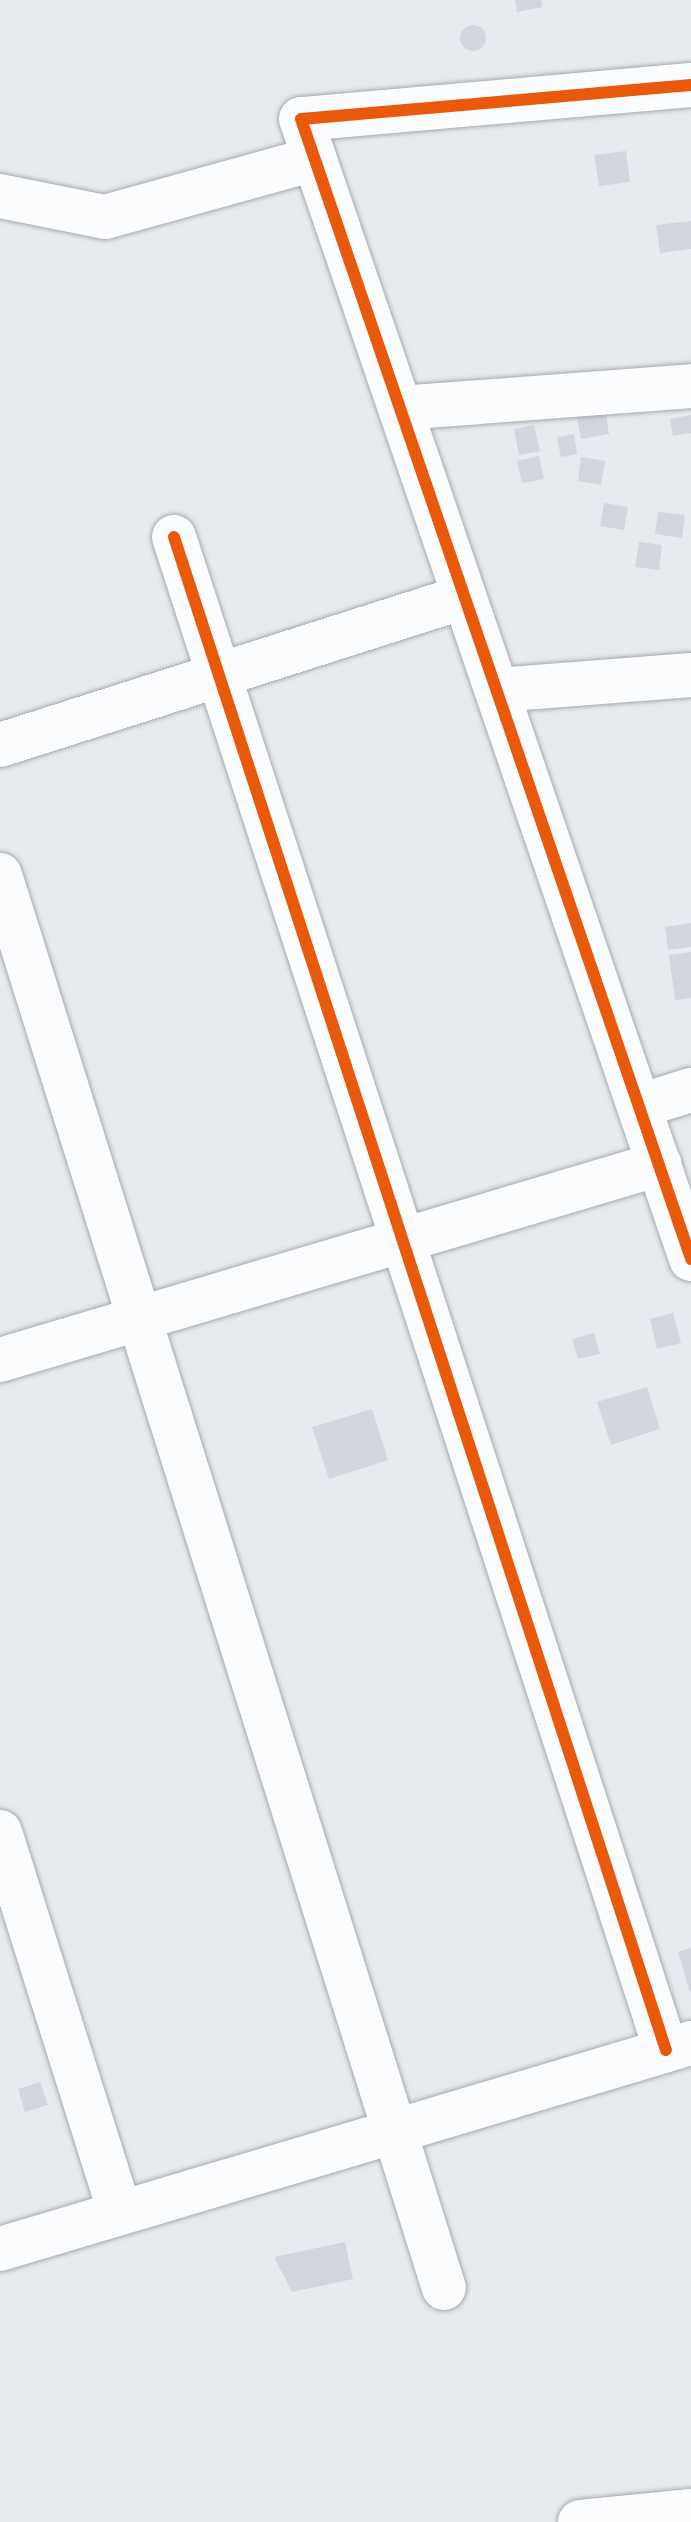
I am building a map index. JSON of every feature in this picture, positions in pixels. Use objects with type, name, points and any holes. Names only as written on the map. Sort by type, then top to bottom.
[{"type":"street","points":[[691,85],[301,119],[691,1259]]},
{"type":"street","points":[[0,196],[105,217],[314,159]]},
{"type":"street","points":[[400,408],[691,386]]},
{"type":"street","points":[[0,2249],[678,2047],[405,1240],[174,537]]},
{"type":"street","points":[[0,745],[464,597]]},
{"type":"street","points":[[497,690],[691,675]]},
{"type":"street","points":[[0,875],[444,2288]]},
{"type":"street","points":[[639,1106],[691,1090]]},
{"type":"street","points":[[0,1360],[659,1164]]},
{"type":"street","points":[[0,1832],[120,2213]]},
{"type":"street","points":[[580,2522],[691,2511]]},
{"type":"building","points":[[515,0],[541,0],[542,7],[517,12]]},
{"type":"building","points":[[473,25],[482,29],[486,38],[482,47],[473,51],[464,47],[460,38],[464,29]]},
{"type":"building","points":[[626,151],[630,182],[599,186],[594,155]]},
{"type":"building","points":[[691,221],[691,249],[660,253],[656,225]]},
{"type":"building","points":[[605,408],[609,434],[581,439],[576,413]]},
{"type":"building","points":[[691,415],[691,433],[673,436],[670,419]]},
{"type":"building","points":[[534,425],[540,451],[519,455],[514,429]]},
{"type":"building","points":[[574,434],[577,454],[561,457],[557,437]]},
{"type":"building","points":[[539,456],[544,479],[522,483],[517,461]]},
{"type":"building","points":[[581,457],[605,461],[601,485],[578,481]]},
{"type":"building","points":[[604,503],[628,507],[624,530],[600,526]]},
{"type":"building","points":[[658,512],[685,515],[682,538],[655,534]]},
{"type":"building","points":[[639,542],[662,545],[659,570],[635,567]]},
{"type":"building","points":[[691,923],[691,947],[668,950],[665,927]]},
{"type":"building","points":[[691,952],[691,998],[675,1000],[669,955]]},
{"type":"building","points":[[673,1313],[681,1343],[657,1349],[650,1319]]},
{"type":"building","points":[[594,1333],[600,1354],[578,1359],[572,1339]]},
{"type":"building","points":[[647,1387],[660,1429],[611,1445],[597,1402]]},
{"type":"building","points":[[372,1409],[388,1460],[329,1479],[312,1427]]},
{"type":"building","points":[[691,1948],[691,1991],[690,1992],[678,1952]]},
{"type":"building","points":[[40,2082],[48,2105],[25,2112],[18,2089]]},
{"type":"building","points":[[345,2242],[353,2279],[292,2292],[274,2257]]},
{"type":"cycle path","points":[[691,85],[301,119],[691,1259]]},
{"type":"cycle path","points":[[174,537],[666,2050]]}]
